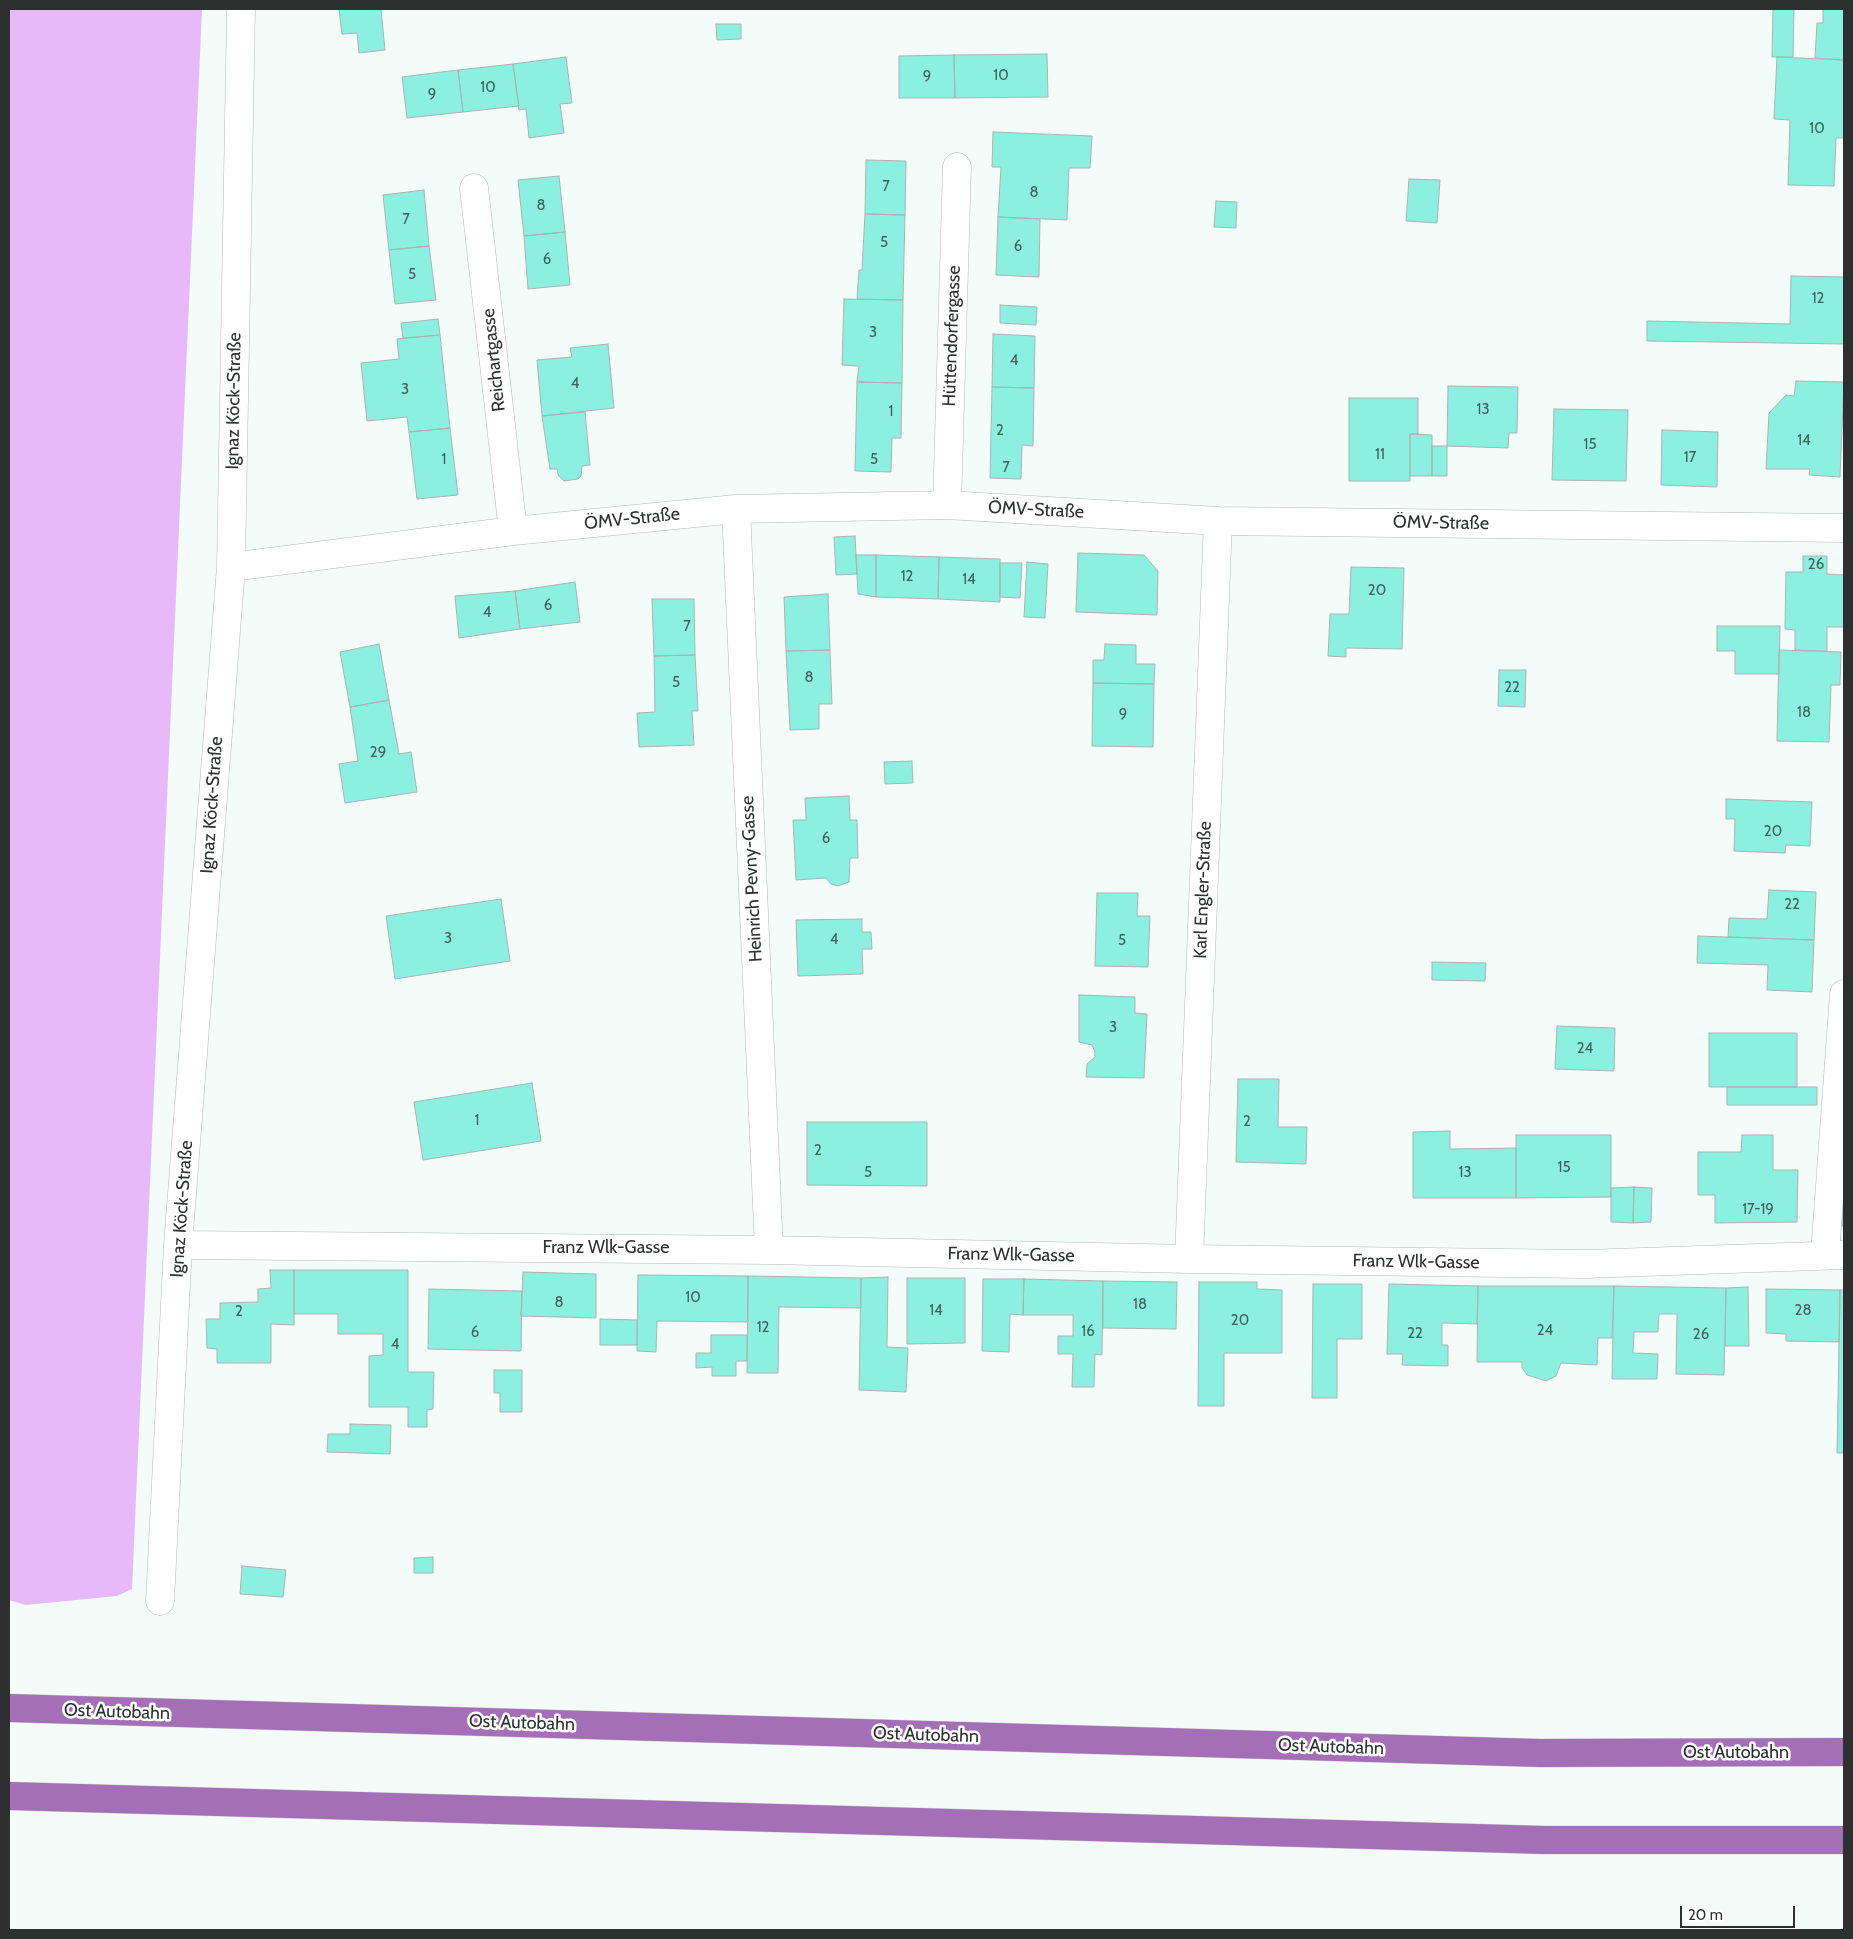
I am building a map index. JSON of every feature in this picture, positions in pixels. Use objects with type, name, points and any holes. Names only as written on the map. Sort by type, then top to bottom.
[{"type":"highway","name":"Ost Autobahn","points":[[9,1708],[1540,1753],[1844,1752]]},
{"type":"highway","points":[[9,1796],[1546,1840],[1844,1840]]},
{"type":"street","name":"Ignaz Köck-Straße","points":[[160,1601],[178,1246],[231,567],[241,9]]},
{"type":"street","name":"Hüttendorfergasse","points":[[947,505],[957,167]]},
{"type":"street","name":"Reichartgasse","points":[[474,188],[513,531]]},
{"type":"street","name":"ÖMV-Straße","points":[[231,567],[513,531],[736,509],[947,505],[1218,521],[1844,528]]},
{"type":"street","name":"Heinrich Pevny-Gasse","points":[[736,509],[769,1250]]},
{"type":"street","name":"Karl Engler-Straße","points":[[1189,1259],[1218,521]]},
{"type":"street","points":[[1834,1254],[1844,994]]},
{"type":"street","name":"Franz Wlk-Gasse","points":[[178,1246],[769,1250],[1189,1259],[1586,1264],[1834,1254]]},
{"type":"shaded area","points":[[9,9],[202,9],[132,1589],[117,1596],[26,1605],[9,1600]]},
{"type":"building","points":[[339,9],[381,9],[385,50],[359,53],[357,33],[342,34]]},
{"type":"building","points":[[1773,9],[1794,9],[1793,57],[1772,57]]},
{"type":"building","points":[[1823,9],[1844,9],[1844,60],[1815,58],[1817,23],[1823,23]]},
{"type":"building","points":[[716,24],[741,24],[741,39],[717,40]]},
{"type":"building","points":[[1047,54],[1048,97],[955,98],[954,55]]},
{"type":"building","points":[[954,55],[955,98],[899,98],[899,56]]},
{"type":"building","points":[[566,57],[572,103],[560,104],[564,133],[529,138],[526,109],[519,110],[513,64]]},
{"type":"building","points":[[1777,57],[1844,60],[1844,138],[1836,138],[1834,186],[1788,185],[1790,120],[1774,119]]},
{"type":"building","points":[[513,64],[519,106],[463,112],[458,70]]},
{"type":"building","points":[[458,70],[463,112],[407,118],[402,77]]},
{"type":"building","points":[[993,132],[1092,136],[1090,168],[1069,168],[1067,220],[998,217],[1001,167],[992,167]]},
{"type":"building","points":[[866,160],[906,161],[905,215],[865,214]]},
{"type":"building","points":[[559,176],[565,232],[524,236],[518,180]]},
{"type":"building","points":[[1409,179],[1440,180],[1437,223],[1406,221]]},
{"type":"building","points":[[424,190],[429,246],[389,250],[383,195]]},
{"type":"building","points":[[1216,201],[1237,202],[1236,228],[1214,227]]},
{"type":"building","points":[[865,214],[905,215],[903,300],[857,299],[859,270],[862,270]]},
{"type":"building","points":[[998,217],[1040,219],[1039,277],[996,275]]},
{"type":"building","points":[[565,232],[570,285],[528,289],[524,236]]},
{"type":"building","points":[[429,246],[436,300],[395,304],[389,250]]},
{"type":"building","points":[[1791,276],[1844,277],[1844,344],[1647,341],[1647,321],[1790,324]]},
{"type":"building","points":[[844,299],[903,300],[902,383],[857,382],[859,366],[842,365]]},
{"type":"building","points":[[1000,305],[1037,307],[1036,325],[1000,323]]},
{"type":"building","points":[[438,319],[440,335],[403,338],[401,323]]},
{"type":"building","points":[[993,334],[1035,336],[1034,388],[992,387]]},
{"type":"building","points":[[440,335],[450,428],[409,432],[407,417],[367,421],[361,363],[399,359],[397,339]]},
{"type":"building","points":[[608,344],[614,408],[542,416],[537,360],[572,357],[570,348]]},
{"type":"building","points":[[1796,381],[1844,382],[1840,477],[1809,475],[1810,469],[1766,469],[1769,413],[1786,395],[1794,396]]},
{"type":"building","points":[[857,382],[902,383],[901,438],[892,438],[891,472],[855,471]]},
{"type":"building","points":[[1448,386],[1518,387],[1517,433],[1509,433],[1508,448],[1447,446]]},
{"type":"building","points":[[992,387],[1034,388],[1033,446],[1022,445],[1021,479],[990,478]]},
{"type":"building","points":[[1349,398],[1418,398],[1418,434],[1410,434],[1410,481],[1349,481]]},
{"type":"building","points":[[1554,409],[1628,410],[1626,481],[1552,480]]},
{"type":"building","points":[[585,412],[590,465],[582,466],[581,476],[578,479],[564,481],[558,475],[557,469],[550,469],[542,416]]},
{"type":"building","points":[[450,428],[458,495],[417,499],[409,432]]},
{"type":"building","points":[[1662,430],[1718,432],[1717,487],[1661,485]]},
{"type":"building","points":[[1410,434],[1432,435],[1432,476],[1410,476]]},
{"type":"building","points":[[1432,446],[1447,446],[1447,476],[1432,476]]},
{"type":"building","points":[[855,536],[857,574],[836,575],[834,537]]},
{"type":"building","points":[[1078,553],[1144,555],[1158,571],[1157,615],[1076,612]]},
{"type":"building","points":[[856,555],[876,555],[876,597],[858,594]]},
{"type":"building","points":[[876,555],[939,557],[938,599],[876,597]]},
{"type":"building","points":[[1803,556],[1827,556],[1827,574],[1844,575],[1844,627],[1827,627],[1827,651],[1795,650],[1795,630],[1785,629],[1786,572],[1803,572]]},
{"type":"building","points":[[939,557],[1000,559],[1000,602],[938,599]]},
{"type":"building","points":[[1027,562],[1048,564],[1045,618],[1024,617]]},
{"type":"building","points":[[1000,563],[1022,563],[1020,598],[1000,597]]},
{"type":"building","points":[[1351,567],[1404,568],[1402,649],[1346,648],[1346,657],[1328,656],[1330,614],[1349,614]]},
{"type":"building","points":[[575,582],[580,622],[520,629],[515,591]]},
{"type":"building","points":[[515,591],[520,629],[459,638],[455,596]]},
{"type":"building","points":[[828,594],[830,650],[786,651],[784,597]]},
{"type":"building","points":[[652,599],[694,599],[695,655],[654,656]]},
{"type":"building","points":[[1717,626],[1780,626],[1779,674],[1735,674],[1735,651],[1717,651]]},
{"type":"building","points":[[379,644],[389,700],[350,707],[340,652]]},
{"type":"building","points":[[1105,644],[1136,645],[1136,664],[1155,664],[1154,684],[1093,683],[1093,660],[1104,660]]},
{"type":"building","points":[[830,650],[832,704],[819,704],[819,729],[790,730],[786,651]]},
{"type":"building","points":[[1779,650],[1841,652],[1840,685],[1831,685],[1829,742],[1777,741]]},
{"type":"building","points":[[695,655],[698,711],[692,711],[694,745],[639,747],[637,713],[655,712],[654,656]]},
{"type":"building","points":[[1499,670],[1526,670],[1525,707],[1498,706]]},
{"type":"building","points":[[1093,683],[1154,684],[1153,747],[1092,746]]},
{"type":"building","points":[[389,700],[399,754],[411,752],[417,792],[345,803],[339,764],[358,761],[350,707]]},
{"type":"building","points":[[912,761],[913,783],[885,784],[884,762]]},
{"type":"building","points":[[849,796],[850,820],[857,820],[858,858],[850,858],[849,882],[838,886],[831,884],[826,878],[796,880],[793,820],[806,820],[805,798]]},
{"type":"building","points":[[1726,799],[1812,802],[1810,846],[1786,845],[1785,853],[1734,851],[1735,819],[1726,819]]},
{"type":"building","points":[[1769,890],[1816,892],[1814,940],[1728,937],[1729,918],[1767,919]]},
{"type":"building","points":[[1097,893],[1138,893],[1137,916],[1150,916],[1148,967],[1095,966]]},
{"type":"building","points":[[501,899],[510,961],[395,979],[386,916]]},
{"type":"building","points":[[862,919],[862,932],[871,932],[872,949],[862,949],[863,974],[798,976],[796,920]]},
{"type":"building","points":[[1698,936],[1814,940],[1812,992],[1767,990],[1768,965],[1697,963]]},
{"type":"building","points":[[1432,962],[1486,963],[1485,981],[1432,980]]},
{"type":"building","points":[[1079,995],[1135,997],[1135,1013],[1147,1014],[1144,1078],[1086,1077],[1087,1064],[1095,1057],[1095,1052],[1092,1045],[1079,1042]]},
{"type":"building","points":[[1557,1026],[1615,1028],[1614,1071],[1555,1069]]},
{"type":"building","points":[[1709,1033],[1797,1033],[1797,1087],[1709,1087]]},
{"type":"building","points":[[1238,1079],[1279,1079],[1278,1127],[1307,1127],[1306,1164],[1236,1162]]},
{"type":"building","points":[[532,1083],[541,1141],[423,1160],[414,1102]]},
{"type":"building","points":[[1727,1087],[1817,1087],[1817,1105],[1727,1105]]},
{"type":"building","points":[[807,1122],[927,1122],[927,1186],[807,1185]]},
{"type":"building","points":[[1450,1131],[1450,1149],[1516,1148],[1516,1198],[1413,1198],[1413,1132]]},
{"type":"building","points":[[1516,1135],[1611,1135],[1611,1197],[1516,1198]]},
{"type":"building","points":[[1742,1135],[1773,1135],[1773,1170],[1798,1170],[1797,1222],[1715,1223],[1715,1195],[1698,1195],[1698,1152],[1741,1152]]},
{"type":"building","points":[[1842,1138],[1844,1138],[1844,1226],[1842,1226]]},
{"type":"building","points":[[1634,1187],[1652,1188],[1651,1222],[1633,1223]]},
{"type":"building","points":[[1634,1187],[1633,1223],[1611,1222],[1611,1188]]},
{"type":"building","points":[[270,1270],[294,1270],[294,1325],[271,1324],[271,1363],[217,1363],[217,1349],[207,1348],[206,1319],[220,1319],[220,1303],[258,1302],[258,1289],[271,1288]]},
{"type":"building","points":[[294,1270],[408,1270],[408,1372],[434,1372],[433,1409],[427,1410],[427,1427],[408,1427],[408,1407],[369,1407],[369,1356],[383,1355],[383,1334],[338,1334],[338,1314],[294,1314]]},
{"type":"building","points":[[523,1272],[596,1274],[596,1318],[521,1316]]},
{"type":"building","points":[[638,1275],[748,1276],[748,1322],[657,1321],[656,1352],[637,1351]]},
{"type":"building","points":[[748,1276],[861,1278],[861,1308],[779,1307],[778,1373],[747,1373]]},
{"type":"building","points":[[888,1277],[887,1347],[908,1348],[906,1392],[859,1390],[861,1278]]},
{"type":"building","points":[[907,1278],[965,1278],[965,1343],[907,1344]]},
{"type":"building","points":[[983,1279],[1024,1279],[1023,1315],[1010,1314],[1009,1352],[982,1351]]},
{"type":"building","points":[[1024,1279],[1103,1281],[1102,1355],[1095,1354],[1094,1387],[1072,1387],[1073,1354],[1058,1354],[1058,1336],[1073,1336],[1073,1315],[1023,1315]]},
{"type":"building","points":[[1103,1281],[1177,1282],[1176,1329],[1103,1328]]},
{"type":"building","points":[[1199,1282],[1257,1282],[1257,1289],[1282,1290],[1282,1353],[1224,1353],[1224,1406],[1198,1406]]},
{"type":"building","points":[[1313,1284],[1362,1284],[1362,1339],[1337,1339],[1337,1398],[1312,1398]]},
{"type":"building","points":[[1389,1284],[1478,1286],[1477,1324],[1442,1323],[1442,1345],[1448,1345],[1448,1366],[1402,1365],[1403,1354],[1387,1354]]},
{"type":"building","points":[[1478,1286],[1614,1286],[1612,1338],[1598,1338],[1597,1365],[1561,1363],[1556,1376],[1546,1381],[1527,1375],[1522,1368],[1522,1362],[1477,1362]]},
{"type":"building","points":[[1614,1286],[1726,1288],[1724,1375],[1676,1374],[1677,1314],[1659,1314],[1658,1332],[1634,1332],[1633,1353],[1658,1354],[1657,1379],[1612,1379]]},
{"type":"building","points":[[1748,1287],[1749,1346],[1725,1346],[1726,1288]]},
{"type":"building","points":[[429,1289],[522,1291],[521,1351],[428,1349]]},
{"type":"building","points":[[1766,1289],[1840,1290],[1839,1342],[1786,1341],[1786,1334],[1766,1333]]},
{"type":"building","points":[[1840,1290],[1844,1290],[1844,1453],[1837,1453]]},
{"type":"building","points":[[600,1319],[637,1320],[637,1345],[600,1345]]},
{"type":"building","points":[[711,1335],[747,1335],[747,1361],[736,1361],[736,1376],[712,1376],[712,1367],[696,1368],[696,1353],[711,1353]]},
{"type":"building","points":[[494,1370],[522,1370],[522,1412],[500,1412],[500,1393],[494,1393]]},
{"type":"building","points":[[350,1424],[391,1425],[390,1454],[327,1452],[328,1434],[350,1434]]},
{"type":"building","points":[[433,1557],[433,1573],[414,1573],[414,1558]]},
{"type":"building","points":[[242,1566],[286,1570],[283,1597],[240,1594]]}]
